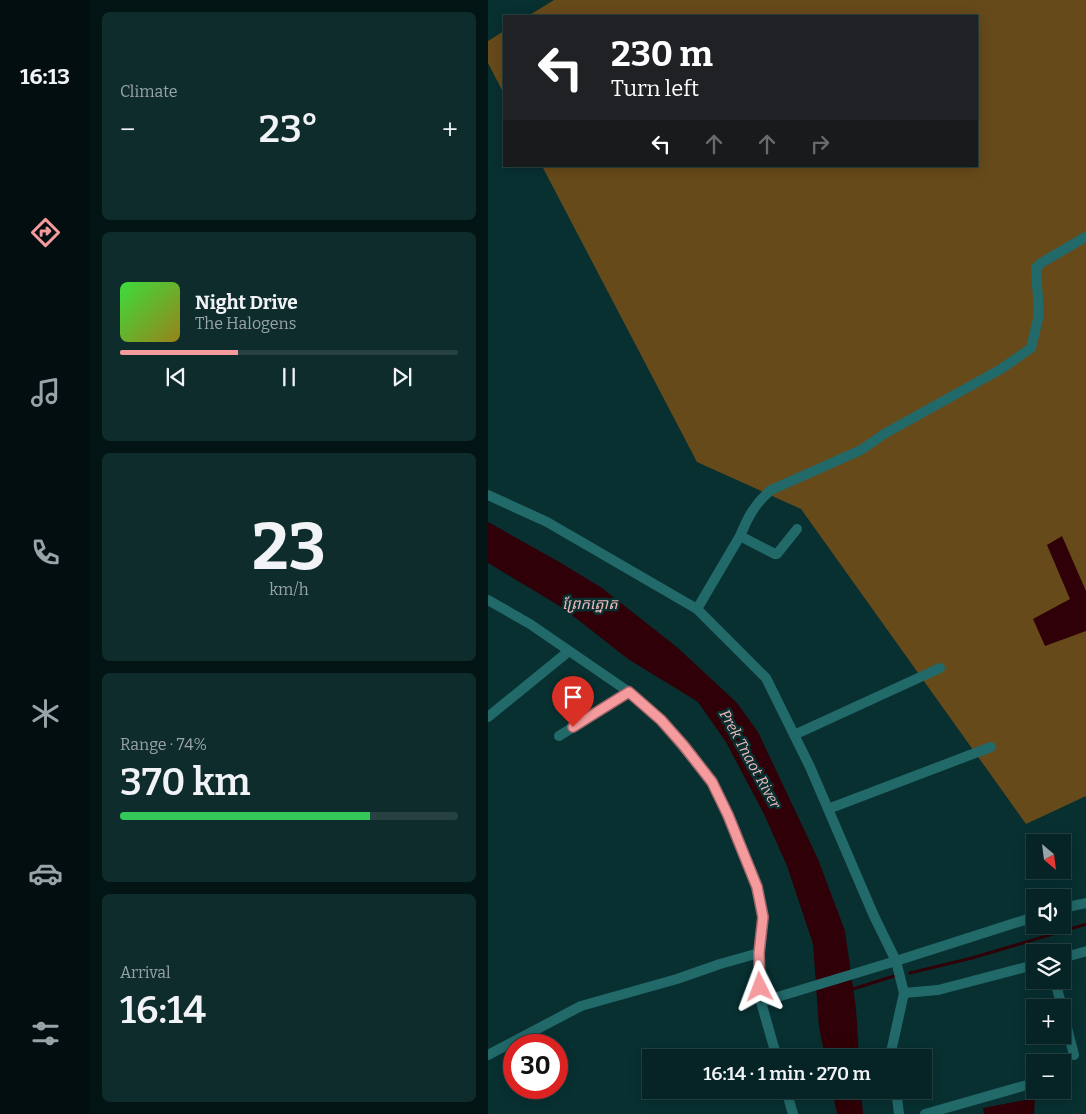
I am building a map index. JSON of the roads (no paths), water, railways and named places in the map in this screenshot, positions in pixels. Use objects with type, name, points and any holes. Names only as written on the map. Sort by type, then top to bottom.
[{"type":"street","points":[[697,609],[740,536],[750,513],[761,498],[771,490],[861,450],[884,434],[1001,369],[1030,348],[1039,315],[1036,268],[1086,236]]},
{"type":"street","points":[[488,495],[547,522],[697,609],[766,678],[828,809],[874,916],[896,961],[904,993],[892,1049]]},
{"type":"street","points":[[740,536],[778,554],[797,529]]},
{"type":"street","points":[[488,600],[530,624],[629,692],[661,720],[712,782],[728,815],[757,887],[763,917],[759,953],[761,1002],[774,1049]]},
{"type":"street","points":[[488,717],[569,651]]},
{"type":"street","points":[[794,736],[940,668]]},
{"type":"street","points":[[559,736],[629,692]]},
{"type":"street","points":[[828,809],[991,747]]},
{"type":"street","points":[[1071,906],[1086,903]]},
{"type":"street","points":[[761,1002],[1026,920]]},
{"type":"street","points":[[1071,955],[1086,951]]},
{"type":"street","points":[[488,1055],[581,1006],[677,979],[759,953]]},
{"type":"street","points":[[904,993],[938,990],[1026,967]]},
{"type":"street","points":[[1071,1043],[1074,1055]]},
{"type":"street","points":[[925,1114],[1026,1085]]},
{"type":"street","points":[[789,1099],[793,1114]]},
{"type":"street","points":[[897,1099],[899,1114]]},
{"type":"water","name":"ព្រែកត្នោត","points":[[488,522],[602,588],[678,648],[737,703],[758,732],[818,859],[845,931],[856,1008],[859,1049],[823,1049],[819,1027],[813,944],[787,866],[764,814],[726,742],[698,702],[628,659],[563,608],[488,563]]},
{"type":"water","points":[[1062,536],[1086,591],[1086,631],[1045,646],[1033,619],[1070,599],[1047,545]]},
{"type":"water","points":[[834,1099],[862,1099],[863,1114],[837,1114]]},
{"type":"water","points":[[1035,1099],[1034,1114],[984,1114],[983,1108]]},
{"type":"waterway","points":[[910,973],[972,958],[1087,924]]},
{"type":"waterway","points":[[850,990],[894,976]]},
{"type":"water label","name":"Prek Tnaot River","points":[[750,759]]}]
